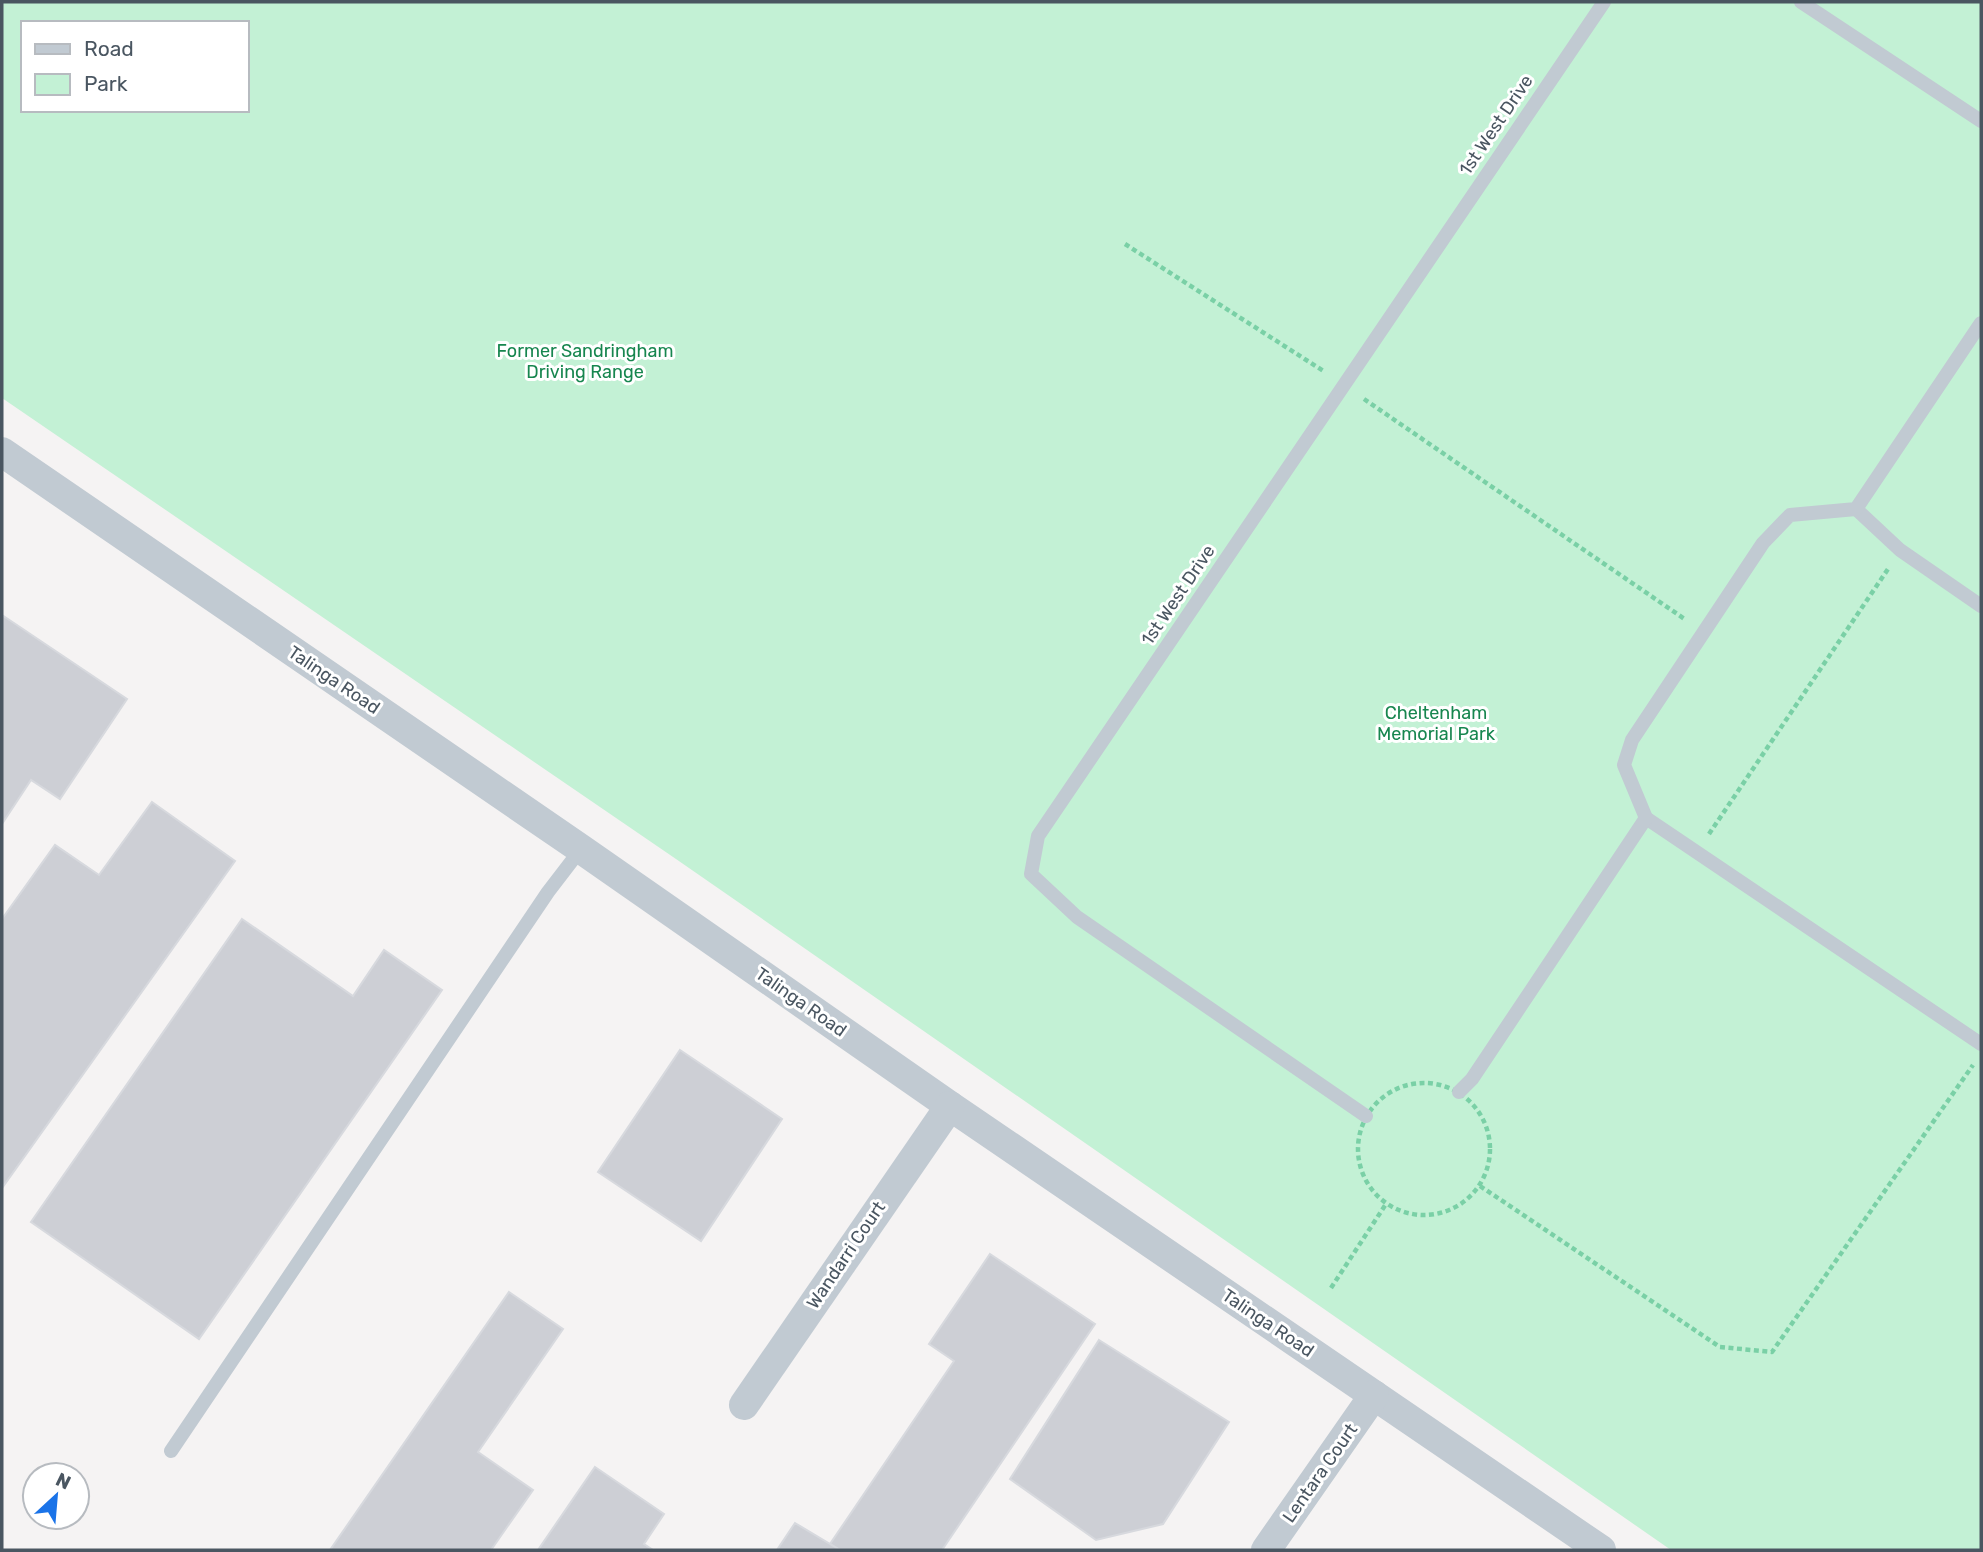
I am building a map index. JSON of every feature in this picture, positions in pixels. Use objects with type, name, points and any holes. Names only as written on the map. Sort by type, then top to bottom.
[{"type":"street","name":"Talinga Road","points":[[2,452],[950,1106],[1601,1550]]},
{"type":"street","name":"Wandarri Court","points":[[744,1405],[950,1106]]},
{"type":"street","name":"Lentara Court","points":[[1266,1550],[1374,1395]]},
{"type":"lane","name":"1st West Drive","points":[[1366,1116],[1077,917],[1031,874],[1038,836],[1604,2]]},
{"type":"lane","points":[[1801,2],[1981,121]]},
{"type":"lane","points":[[1856,509],[1981,323]]},
{"type":"lane","points":[[1981,606],[1900,551],[1856,509],[1790,515],[1763,543],[1632,740],[1624,765],[1646,818],[1981,1045]]},
{"type":"lane","points":[[1459,1092],[1472,1079],[1646,818]]},
{"type":"lane","points":[[171,1451],[548,892],[581,849]]},
{"type":"path","points":[[1125,244],[1343,384],[1704,632]]},
{"type":"path","points":[[1697,852],[1900,551]]},
{"type":"path","points":[[1366,1116],[1359,1134],[1359,1164],[1371,1190],[1386,1203],[1405,1213],[1426,1215],[1447,1212],[1465,1202],[1480,1186],[1720,1347],[1772,1352],[1973,1063]]},
{"type":"path","points":[[1331,1288],[1386,1203]]},
{"type":"green space","name":"Cheltenham Memorial Park","points":[[2,2],[1981,2],[1981,1550],[1671,1550],[676,859],[2,398]]},
{"type":"building","points":[[2,615],[127,699],[60,799],[31,780],[2,824]]},
{"type":"building","points":[[152,802],[235,861],[2,1188],[2,919],[55,845],[99,875]]},
{"type":"building","points":[[242,919],[353,996],[384,950],[442,990],[199,1339],[31,1222]]},
{"type":"building","points":[[680,1050],[782,1119],[701,1241],[598,1172]]},
{"type":"building","points":[[990,1254],[1095,1324],[942,1550],[840,1550],[830,1544],[954,1361],[929,1344]]},
{"type":"building","points":[[509,1292],[563,1329],[478,1452],[533,1490],[491,1550],[330,1550]]},
{"type":"building","points":[[1099,1340],[1229,1422],[1163,1524],[1096,1540],[1010,1479]]},
{"type":"building","points":[[595,1467],[664,1514],[644,1544],[653,1550],[538,1550]]},
{"type":"building","points":[[795,1523],[840,1550],[777,1550]]},
{"type":"park label","name":"Former Sandringham Driving Range","points":[[585,361]]}]
